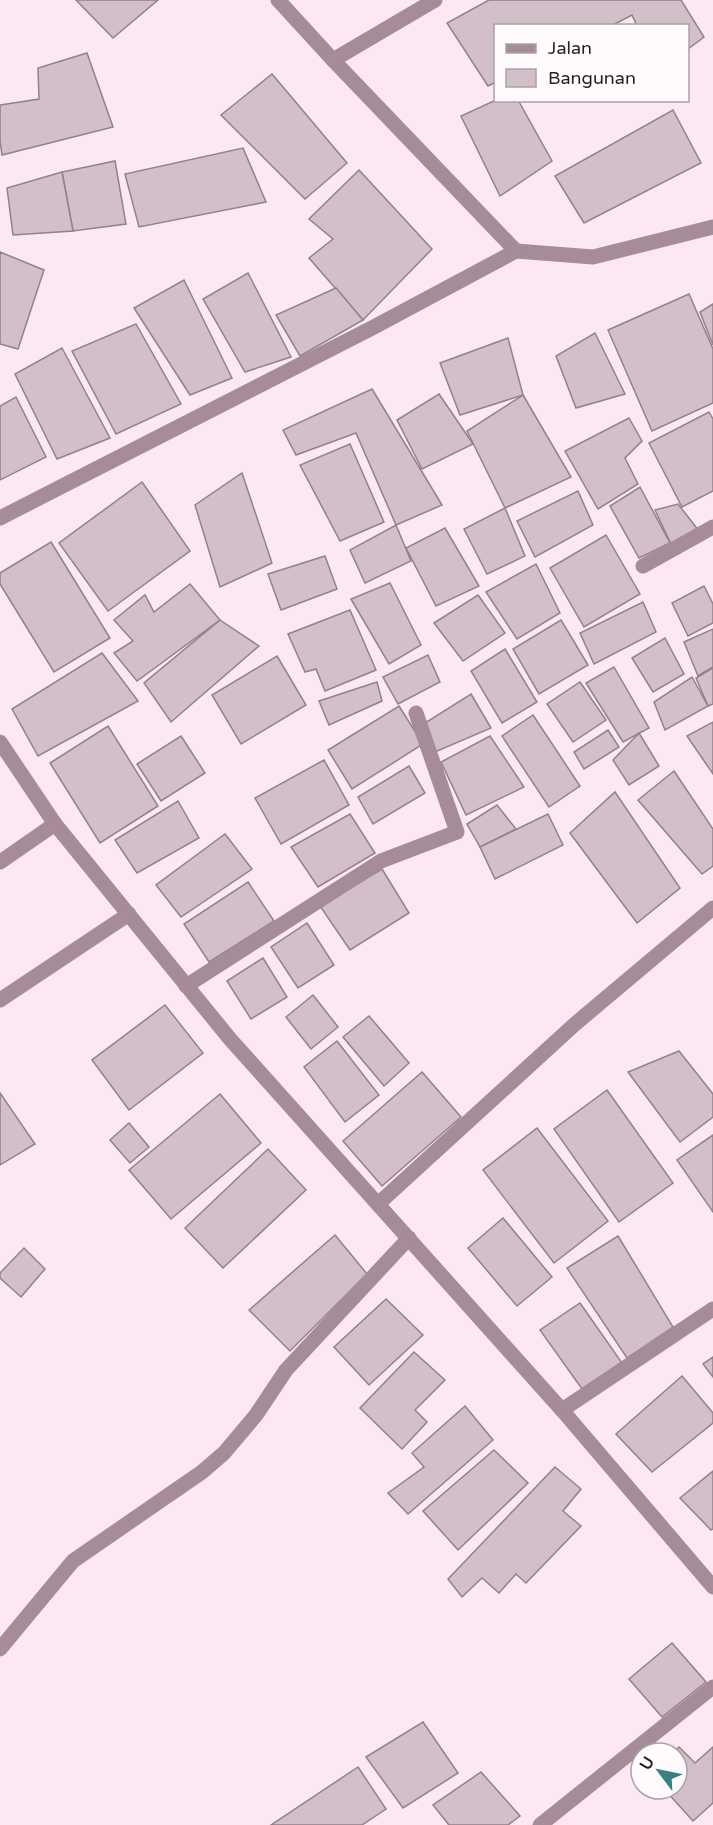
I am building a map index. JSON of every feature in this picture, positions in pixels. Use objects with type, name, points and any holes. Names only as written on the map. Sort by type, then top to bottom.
[{"type":"street","points":[[278,0],[516,251]]},
{"type":"street","points":[[333,60],[435,0]]},
{"type":"street","points":[[0,518],[372,328],[516,251],[593,257],[713,227]]},
{"type":"street","points":[[643,566],[713,527]]},
{"type":"street","points":[[186,986],[381,861],[457,832],[416,713]]},
{"type":"street","points":[[0,742],[55,824],[230,1039],[562,1410],[713,1587]]},
{"type":"street","points":[[0,862],[55,824]]},
{"type":"street","points":[[378,1204],[575,1024],[713,908]]},
{"type":"street","points":[[0,1000],[129,914]]},
{"type":"street","points":[[1,1647],[73,1561],[202,1472],[224,1453],[256,1415],[286,1370],[409,1238]]},
{"type":"street","points":[[562,1410],[713,1309]]},
{"type":"street","points":[[540,1825],[713,1687]]},
{"type":"building","points":[[76,0],[158,0],[113,38]]},
{"type":"building","points":[[489,0],[681,0],[704,37],[689,48],[689,24],[636,24],[632,15],[615,24],[494,24],[494,83],[488,86],[447,23]]},
{"type":"building","points":[[87,53],[113,127],[2,155],[0,105],[39,99],[38,68]]},
{"type":"building","points":[[272,74],[347,163],[305,199],[221,115]]},
{"type":"building","points":[[494,101],[519,102],[552,161],[500,196],[461,116]]},
{"type":"building","points":[[673,110],[701,163],[584,223],[555,176]]},
{"type":"building","points":[[243,148],[266,202],[139,227],[125,174]]},
{"type":"building","points":[[115,161],[126,224],[73,231],[62,172]]},
{"type":"building","points":[[359,170],[432,249],[363,320],[309,258],[333,239],[309,219]]},
{"type":"building","points":[[62,172],[73,231],[13,235],[7,188]]},
{"type":"building","points":[[0,252],[44,270],[18,349],[0,344]]},
{"type":"building","points":[[248,273],[291,357],[245,372],[203,299]]},
{"type":"building","points":[[184,280],[232,378],[190,395],[134,308]]},
{"type":"building","points":[[336,288],[363,320],[300,356],[276,315]]},
{"type":"building","points":[[689,294],[713,349],[713,403],[652,431],[608,330]]},
{"type":"building","points":[[713,304],[713,345],[700,312]]},
{"type":"building","points":[[136,324],[181,404],[116,434],[72,351]]},
{"type":"building","points":[[595,333],[625,394],[576,408],[556,356]]},
{"type":"building","points":[[508,338],[523,395],[460,415],[440,363]]},
{"type":"building","points":[[62,348],[110,438],[57,459],[15,374]]},
{"type":"building","points":[[372,389],[442,505],[396,525],[356,433],[296,455],[283,430]]},
{"type":"building","points":[[439,394],[473,444],[422,469],[397,420]]},
{"type":"building","points":[[523,395],[571,477],[505,508],[467,431]]},
{"type":"building","points":[[16,397],[46,457],[0,480],[0,406]]},
{"type":"building","points":[[709,412],[713,419],[713,491],[682,507],[649,443]]},
{"type":"building","points":[[629,418],[642,441],[625,458],[638,484],[598,509],[565,451]]},
{"type":"building","points":[[350,444],[384,522],[340,541],[300,465]]},
{"type":"building","points":[[242,473],[272,563],[220,587],[195,505]]},
{"type":"building","points":[[142,482],[190,551],[108,611],[59,543]]},
{"type":"building","points":[[640,487],[670,543],[639,558],[610,506]]},
{"type":"building","points":[[578,491],[593,525],[535,557],[517,521]]},
{"type":"building","points":[[678,504],[699,531],[671,544],[655,510]]},
{"type":"building","points":[[505,508],[525,556],[487,574],[464,529]]},
{"type":"building","points":[[396,525],[411,561],[365,583],[350,550]]},
{"type":"building","points":[[445,528],[479,586],[436,606],[406,548]]},
{"type":"building","points":[[606,535],[640,594],[584,627],[550,568]]},
{"type":"building","points":[[51,542],[110,638],[54,672],[0,584],[0,573]]},
{"type":"building","points":[[325,556],[337,589],[281,610],[268,574]]},
{"type":"building","points":[[536,564],[560,613],[517,639],[486,592]]},
{"type":"building","points":[[390,583],[421,645],[389,664],[351,599]]},
{"type":"building","points":[[190,584],[220,620],[137,681],[114,653],[133,641],[114,620],[145,595],[154,612]]},
{"type":"building","points":[[704,586],[713,604],[713,623],[688,636],[672,603]]},
{"type":"building","points":[[478,595],[505,633],[463,661],[434,623]]},
{"type":"building","points":[[643,602],[656,632],[594,664],[580,633]]},
{"type":"building","points":[[350,610],[376,670],[325,691],[316,669],[305,672],[288,634]]},
{"type":"building","points":[[220,620],[259,646],[171,722],[144,683]]},
{"type":"building","points":[[561,620],[588,665],[539,694],[513,649]]},
{"type":"building","points":[[713,629],[713,667],[698,676],[684,642]]},
{"type":"building","points":[[665,638],[684,674],[653,692],[632,658]]},
{"type":"building","points":[[505,649],[537,702],[502,723],[471,671]]},
{"type":"building","points":[[102,653],[138,701],[38,756],[12,709]]},
{"type":"building","points":[[428,655],[440,682],[398,704],[383,677]]},
{"type":"building","points":[[277,656],[306,705],[241,744],[212,695]]},
{"type":"building","points":[[614,667],[649,728],[623,742],[586,683]]},
{"type":"building","points":[[713,668],[713,704],[708,706],[696,678]]},
{"type":"building","points":[[692,677],[708,706],[665,730],[654,702]]},
{"type":"building","points":[[377,682],[382,701],[329,725],[319,701]]},
{"type":"building","points":[[580,682],[606,720],[573,742],[547,704]]},
{"type":"building","points":[[471,694],[491,728],[435,752],[425,723]]},
{"type":"building","points":[[399,706],[423,744],[352,789],[328,750]]},
{"type":"building","points":[[533,715],[580,786],[549,807],[502,736]]},
{"type":"building","points":[[713,722],[713,774],[687,736]]},
{"type":"building","points":[[108,726],[158,806],[100,843],[50,763]]},
{"type":"building","points":[[608,730],[619,747],[584,769],[574,752]]},
{"type":"building","points":[[639,733],[659,766],[629,785],[613,760]]},
{"type":"building","points":[[181,736],[205,773],[161,801],[137,764]]},
{"type":"building","points":[[490,736],[524,787],[466,815],[441,762]]},
{"type":"building","points":[[324,760],[349,805],[281,844],[255,798]]},
{"type":"building","points":[[409,766],[425,793],[373,824],[358,797]]},
{"type":"building","points":[[674,771],[713,829],[713,866],[702,874],[638,800]]},
{"type":"building","points":[[615,792],[680,888],[637,923],[570,833]]},
{"type":"building","points":[[178,801],[199,838],[137,873],[115,840]]},
{"type":"building","points":[[497,805],[516,829],[480,847],[467,824]]},
{"type":"building","points":[[350,814],[375,853],[318,887],[291,847]]},
{"type":"building","points":[[548,814],[563,845],[495,879],[480,847]]},
{"type":"building","points":[[225,834],[252,869],[181,917],[156,885]]},
{"type":"building","points":[[382,869],[409,913],[350,950],[320,906]]},
{"type":"building","points":[[248,882],[274,921],[209,962],[184,924]]},
{"type":"building","points":[[307,923],[334,965],[298,988],[271,947]]},
{"type":"building","points":[[263,958],[287,997],[251,1019],[227,981]]},
{"type":"building","points":[[313,995],[338,1027],[311,1049],[286,1017]]},
{"type":"building","points":[[165,1005],[203,1053],[129,1110],[92,1060]]},
{"type":"building","points":[[369,1016],[409,1063],[384,1086],[343,1037]]},
{"type":"building","points":[[337,1041],[379,1095],[345,1122],[304,1067]]},
{"type":"building","points":[[679,1051],[713,1094],[713,1117],[680,1142],[628,1072]]},
{"type":"building","points":[[422,1072],[461,1117],[382,1186],[343,1141]]},
{"type":"building","points":[[607,1090],[673,1183],[619,1222],[554,1129]]},
{"type":"building","points":[[0,1093],[35,1144],[0,1165]]},
{"type":"building","points":[[220,1094],[261,1143],[171,1219],[129,1170]]},
{"type":"building","points":[[129,1123],[149,1147],[130,1163],[110,1140]]},
{"type":"building","points":[[537,1128],[608,1221],[554,1263],[483,1170]]},
{"type":"building","points":[[713,1135],[713,1212],[677,1160]]},
{"type":"building","points":[[268,1149],[306,1190],[223,1268],[185,1228]]},
{"type":"building","points":[[503,1218],[552,1277],[517,1306],[468,1248]]},
{"type":"building","points":[[335,1235],[367,1274],[290,1351],[249,1310]]},
{"type":"building","points":[[618,1236],[673,1327],[627,1358],[567,1268]]},
{"type":"building","points":[[24,1248],[45,1269],[21,1297],[0,1278],[0,1273]]},
{"type":"building","points":[[386,1299],[423,1335],[369,1385],[334,1347]]},
{"type":"building","points":[[580,1303],[622,1363],[582,1389],[540,1330]]},
{"type":"building","points":[[414,1352],[445,1380],[415,1410],[427,1422],[402,1449],[360,1408]]},
{"type":"building","points":[[713,1357],[713,1377],[703,1364]]},
{"type":"building","points":[[682,1376],[713,1413],[713,1423],[652,1472],[616,1434]]},
{"type":"building","points":[[465,1406],[493,1440],[408,1514],[388,1493],[424,1467],[412,1453]]},
{"type":"building","points":[[494,1450],[528,1483],[458,1550],[423,1511]]},
{"type":"building","points":[[555,1467],[581,1489],[563,1511],[581,1526],[526,1583],[516,1574],[499,1593],[482,1578],[462,1597],[448,1579]]},
{"type":"building","points":[[713,1471],[713,1529],[711,1530],[680,1498]]},
{"type":"building","points":[[672,1643],[706,1682],[662,1717],[629,1679]]},
{"type":"building","points":[[423,1722],[458,1773],[403,1808],[366,1757]]},
{"type":"building","points":[[713,1747],[713,1803],[693,1821],[675,1801],[689,1801],[689,1757],[695,1763]]},
{"type":"building","points":[[358,1767],[386,1809],[362,1825],[271,1825]]},
{"type":"building","points":[[481,1772],[520,1816],[508,1825],[449,1825],[433,1805]]}]
